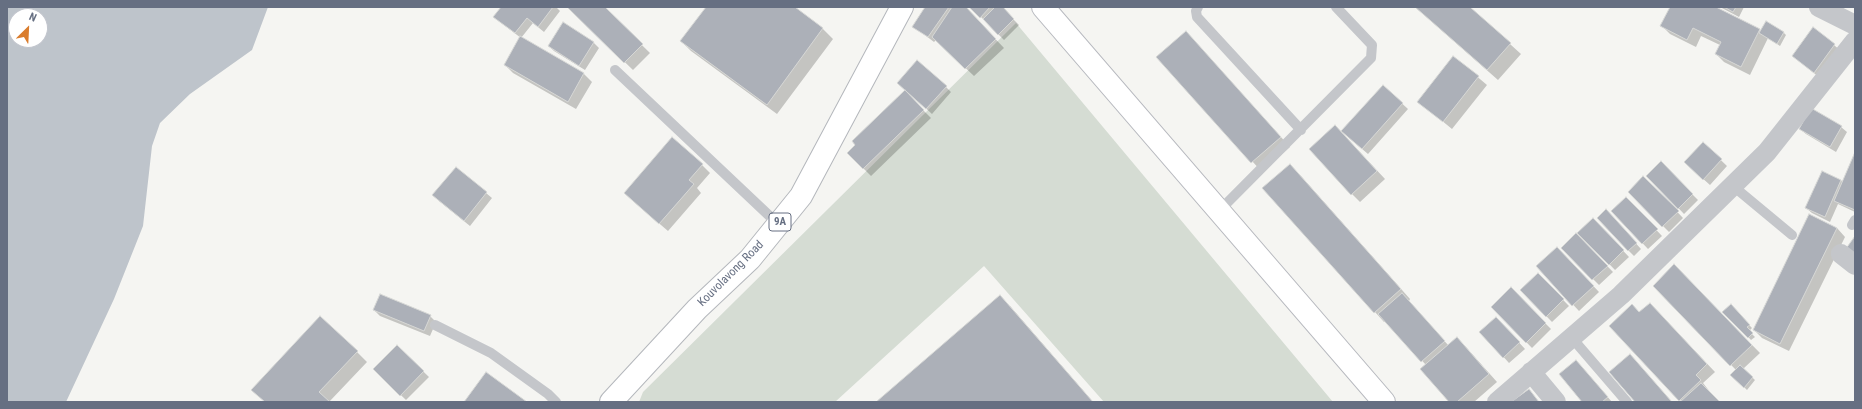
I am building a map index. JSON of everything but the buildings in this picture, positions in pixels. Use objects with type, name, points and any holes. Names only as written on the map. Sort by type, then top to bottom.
[{"type":"street","name":"Kouvolavong Road","points":[[611,402],[696,309],[750,259],[801,196],[902,7]]},
{"type":"street","points":[[1043,7],[1384,402]]},
{"type":"street","points":[[1819,7],[1855,25]]},
{"type":"street","points":[[1497,402],[1621,295],[1767,152],[1855,41]]},
{"type":"street","points":[[1531,372],[1556,402]]},
{"type":"lane","points":[[1198,7],[1196,11],[1197,17],[1301,130]]},
{"type":"lane","points":[[1219,211],[1371,58],[1372,45],[1336,7]]},
{"type":"lane","points":[[615,70],[778,224]]},
{"type":"lane","points":[[1733,186],[1792,235]]},
{"type":"lane","points":[[435,325],[491,353],[556,402]]},
{"type":"lane","points":[[1572,338],[1627,402]]},
{"type":"shaded area","points":[[7,7],[268,7],[252,50],[190,94],[160,123],[152,146],[143,226],[114,299],[66,402],[7,402]]},
{"type":"shaded area","points":[[1016,23],[1333,402],[1104,402],[984,266],[835,402],[639,402],[643,392]]}]
